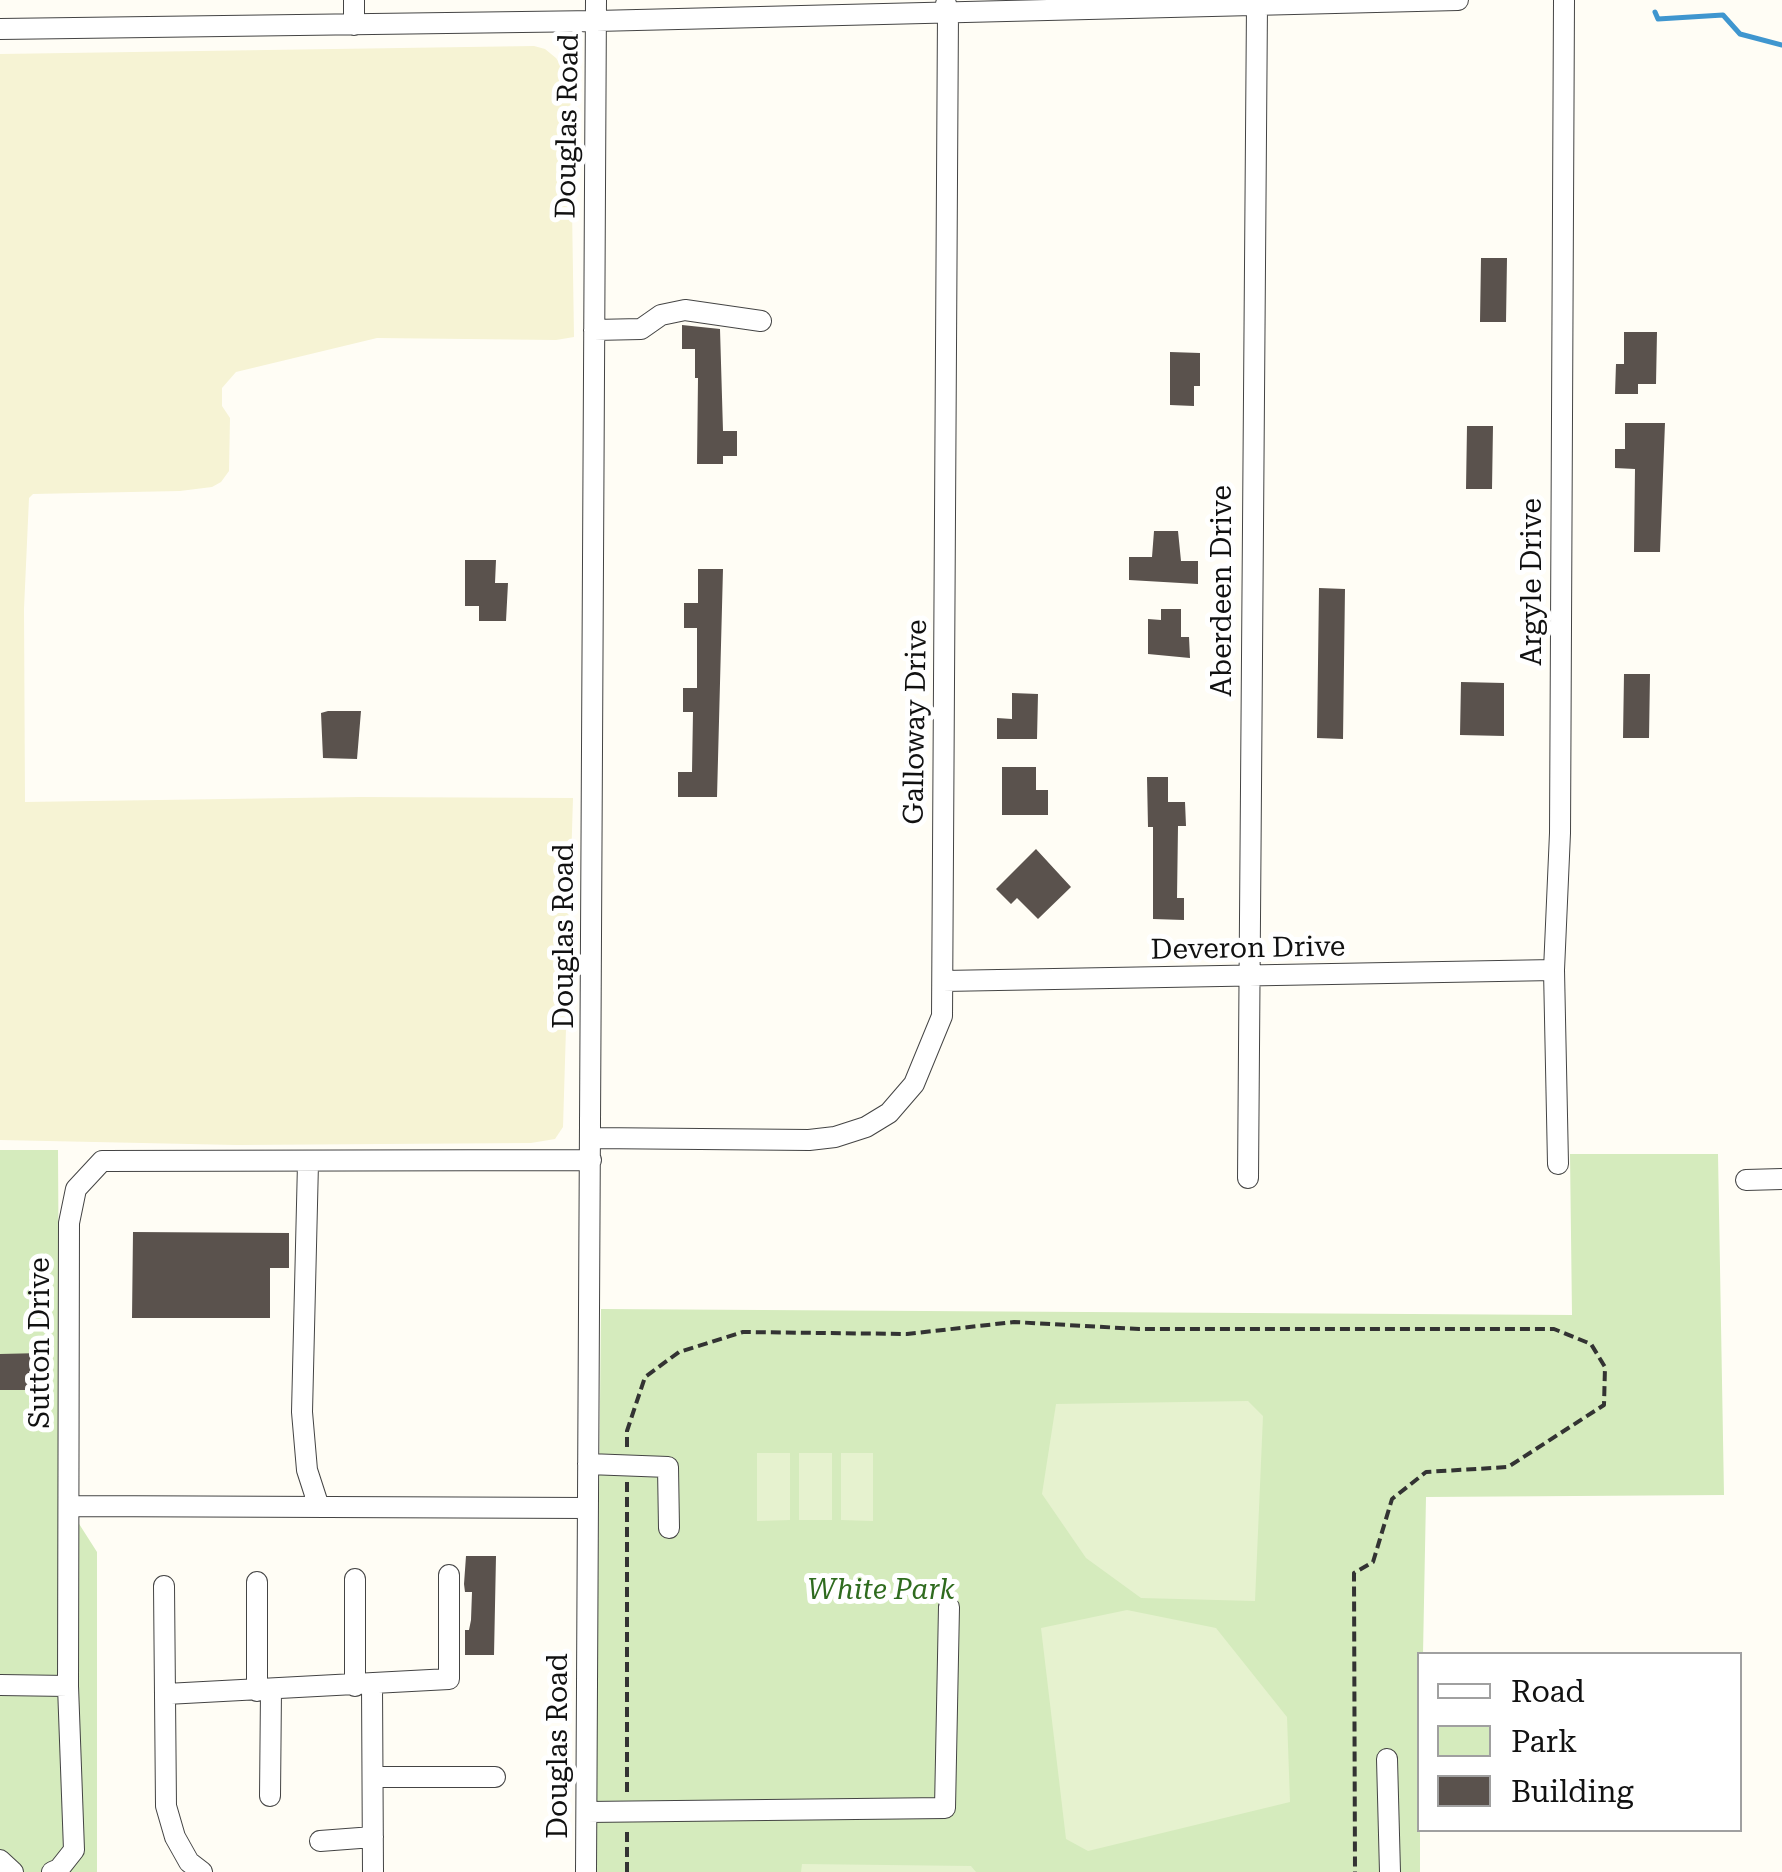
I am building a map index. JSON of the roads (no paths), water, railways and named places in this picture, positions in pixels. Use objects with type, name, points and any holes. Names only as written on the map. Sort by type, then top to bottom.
[{"type":"street","points":[[354,0],[354,25]]},
{"type":"street","points":[[0,30],[354,25],[596,11],[1458,0]]},
{"type":"street","name":"Argyle Drive","points":[[1558,1164],[1554,970],[1560,816],[1564,0]]},
{"type":"street","name":"Aberdeen Drive","points":[[1248,1178],[1257,4]]},
{"type":"street","name":"Galloway Drive","points":[[592,1138],[809,1140],[866,1127],[889,1113],[914,1084],[942,1016],[946,6]]},
{"type":"street","name":"Douglas Road","points":[[586,1872],[596,11]]},
{"type":"street","points":[[594,330],[646,328],[661,315],[686,310],[761,321]]},
{"type":"street","name":"Deveron Drive","points":[[943,981],[1554,970]]},
{"type":"street","name":"Sutton Drive","points":[[52,1872],[74,1850],[68,1686],[69,1223],[76,1189],[102,1162],[592,1160]]},
{"type":"street","points":[[308,1162],[302,1412],[307,1470],[319,1507]]},
{"type":"street","points":[[1746,1180],[1782,1179]]},
{"type":"street","points":[[588,1464],[668,1466],[668,1528]]},
{"type":"street","points":[[69,1506],[588,1508]]},
{"type":"street","points":[[166,1694],[448,1679],[449,1575]]},
{"type":"street","points":[[355,1578],[373,1777],[373,1872]]},
{"type":"street","points":[[256,1582],[270,1796]]},
{"type":"street","points":[[164,1586],[166,1806],[175,1837],[189,1862],[202,1872]]},
{"type":"street","points":[[587,1812],[945,1808],[949,1607]]},
{"type":"street","points":[[0,1684],[68,1686]]},
{"type":"street","points":[[1386,1759],[1390,1872]]},
{"type":"street","points":[[373,1777],[496,1777]]},
{"type":"street","points":[[320,1841],[373,1837]]},
{"type":"street","points":[[0,1860],[13,1872]]},
{"type":"waterway","points":[[1655,12],[1658,19],[1723,15],[1740,34],[1782,45]]},
{"type":"park label","name":"White Park","points":[[881,1591]]}]
